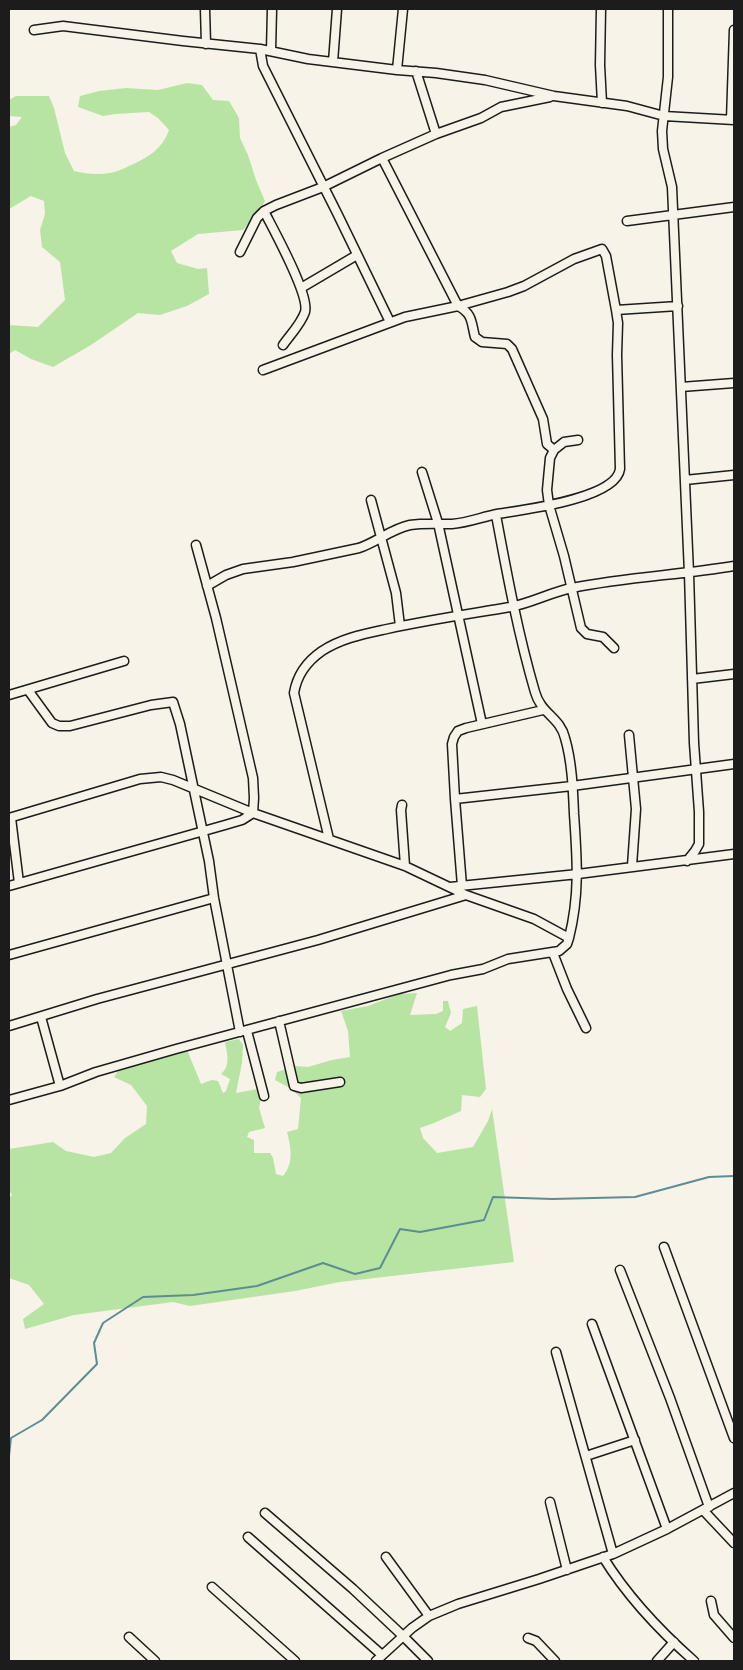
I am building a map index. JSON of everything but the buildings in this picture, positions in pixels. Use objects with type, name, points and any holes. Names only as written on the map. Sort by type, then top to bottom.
[{"type":"street","points":[[206,9],[206,44]]},
{"type":"street","points":[[271,51],[272,9]]},
{"type":"street","points":[[333,62],[337,9]]},
{"type":"street","points":[[397,70],[403,9]]},
{"type":"street","points":[[601,9],[600,65],[602,102]]},
{"type":"street","points":[[668,9],[668,78],[662,131],[672,187],[699,812],[699,844],[696,851],[687,860]]},
{"type":"street","points":[[34,30],[63,26],[260,49],[308,59],[485,80],[533,96],[554,96],[602,102],[627,106],[664,116],[732,120],[734,30]]},
{"type":"street","points":[[260,49],[263,66],[390,322]]},
{"type":"street","points":[[416,71],[436,134]]},
{"type":"street","points":[[240,252],[254,222],[264,211],[323,187],[436,134],[481,118],[501,107],[533,96]]},
{"type":"street","points":[[382,158],[458,306],[470,315],[475,337],[478,340],[502,342],[510,345],[543,419],[547,444],[554,450]]},
{"type":"street","points":[[627,221],[734,207]]},
{"type":"street","points":[[264,211],[301,288],[306,304],[305,312],[283,344]]},
{"type":"street","points":[[207,586],[226,575],[243,569],[293,562],[369,545],[381,537],[409,526],[454,524],[567,502],[607,486],[616,480],[619,475],[618,323],[606,256],[602,250],[574,259],[524,286],[458,306],[405,317],[263,370]]},
{"type":"street","points":[[301,288],[357,255]]},
{"type":"street","points":[[616,310],[678,306]]},
{"type":"street","points":[[681,386],[734,383]]},
{"type":"street","points":[[578,440],[564,442],[554,450],[550,458],[548,479],[550,505],[581,628],[588,634],[604,638],[614,648]]},
{"type":"street","points":[[422,472],[438,524],[482,724]]},
{"type":"street","points":[[684,480],[734,475]]},
{"type":"street","points":[[371,500],[396,593],[400,626]]},
{"type":"street","points":[[9,1100],[60,1086],[96,1072],[279,1021],[399,989],[478,971],[508,959],[553,953],[563,948],[569,938],[576,905],[578,874],[572,786],[566,738],[557,722],[544,710],[535,695],[514,606],[496,515]]},
{"type":"street","points":[[369,545],[383,550]]},
{"type":"street","points":[[196,546],[216,618],[253,778],[253,813]]},
{"type":"street","points":[[329,839],[294,694],[300,672],[323,651],[350,638],[400,626],[514,606],[554,591],[632,577],[689,573],[734,566]]},
{"type":"street","points":[[9,695],[124,661]]},
{"type":"street","points":[[692,679],[734,674]]},
{"type":"street","points":[[28,690],[52,723],[59,726],[70,726],[151,704],[173,702],[180,724],[203,832],[226,965],[264,1096]]},
{"type":"street","points":[[462,886],[454,799],[452,753],[454,737],[458,731],[544,710]]},
{"type":"street","points":[[629,734],[636,809],[632,866]]},
{"type":"street","points":[[454,799],[572,786],[734,764]]},
{"type":"street","points":[[19,883],[10,818],[140,779],[162,777],[174,780],[194,790],[253,813],[405,866],[466,895],[520,913],[569,938]]},
{"type":"street","points":[[402,805],[405,866]]},
{"type":"street","points":[[9,886],[203,832],[242,820],[253,813]]},
{"type":"street","points":[[448,887],[578,874],[734,854]]},
{"type":"street","points":[[9,1026],[97,999],[353,930],[466,895]]},
{"type":"street","points":[[9,956],[214,898]]},
{"type":"street","points":[[553,953],[586,1028]]},
{"type":"street","points":[[41,1017],[60,1086]]},
{"type":"street","points":[[279,1021],[294,1086],[301,1088],[340,1082]]},
{"type":"street","points":[[664,1247],[734,1438]]},
{"type":"street","points":[[620,1270],[670,1398],[706,1509],[734,1543]]},
{"type":"street","points":[[592,1324],[667,1528]]},
{"type":"street","points":[[556,1352],[613,1554]]},
{"type":"street","points":[[586,1456],[635,1440]]},
{"type":"street","points":[[376,1661],[403,1636],[429,1616],[458,1604],[613,1554],[706,1509],[734,1493]]},
{"type":"street","points":[[550,1502],[567,1570]]},
{"type":"street","points":[[266,1513],[320,1560],[428,1661]]},
{"type":"street","points":[[248,1537],[382,1655]]},
{"type":"street","points":[[386,1557],[429,1616]]},
{"type":"street","points":[[603,1557],[615,1577],[631,1597],[694,1661]]},
{"type":"street","points":[[212,1587],[295,1661]]},
{"type":"street","points":[[710,1601],[714,1615],[719,1623],[734,1638]]},
{"type":"street","points":[[129,1637],[155,1661]]},
{"type":"street","points":[[528,1638],[536,1641],[555,1661]]},
{"type":"street","points":[[657,1661],[674,1642]]},
{"type":"green space","points":[[187,83],[202,85],[213,100],[229,101],[239,118],[240,138],[265,201],[243,230],[198,234],[171,251],[177,263],[198,269],[207,268],[209,294],[187,306],[160,315],[138,313],[91,345],[53,367],[31,359],[15,350],[9,354],[9,325],[38,327],[65,300],[60,262],[42,247],[40,230],[45,214],[44,201],[31,196],[9,209],[9,127],[16,125],[22,117],[9,116],[9,100],[16,96],[49,96],[54,108],[65,153],[74,171],[106,174],[136,163],[148,156],[158,148],[169,130],[158,118],[149,112],[103,116],[78,107],[80,96],[99,91],[126,88],[158,90]]},
{"type":"green space","points":[[417,993],[410,1015],[436,1014],[443,1011],[443,1001],[448,1001],[451,1013],[445,1027],[450,1031],[462,1023],[463,1009],[477,1006],[486,1089],[480,1097],[462,1095],[461,1111],[420,1128],[423,1138],[437,1153],[473,1147],[488,1121],[492,1109],[514,1262],[340,1282],[295,1291],[190,1306],[173,1302],[74,1315],[25,1329],[23,1319],[44,1304],[29,1285],[9,1278],[9,1198],[12,1195],[9,1190],[9,1149],[53,1142],[66,1151],[94,1157],[111,1153],[125,1138],[146,1124],[147,1106],[131,1085],[114,1077],[118,1071],[187,1050],[201,1084],[212,1080],[218,1081],[223,1093],[226,1091],[230,1079],[221,1074],[227,1063],[225,1042],[239,1039],[243,1045],[242,1063],[236,1093],[258,1089],[261,1099],[259,1108],[265,1128],[249,1132],[247,1137],[254,1140],[254,1153],[270,1153],[273,1158],[276,1174],[283,1176],[290,1161],[287,1132],[298,1129],[301,1098],[290,1088],[275,1080],[277,1072],[296,1066],[308,1067],[350,1057],[348,1031],[341,1011],[368,1006],[399,994]]},
{"type":"waterway","points":[[9,1456],[11,1438],[42,1420],[97,1364],[94,1343],[103,1323],[143,1297],[193,1295],[257,1286],[323,1263],[355,1274],[380,1268],[400,1229],[420,1232],[484,1220],[493,1197],[552,1199],[635,1197],[709,1177],[734,1176]]}]
